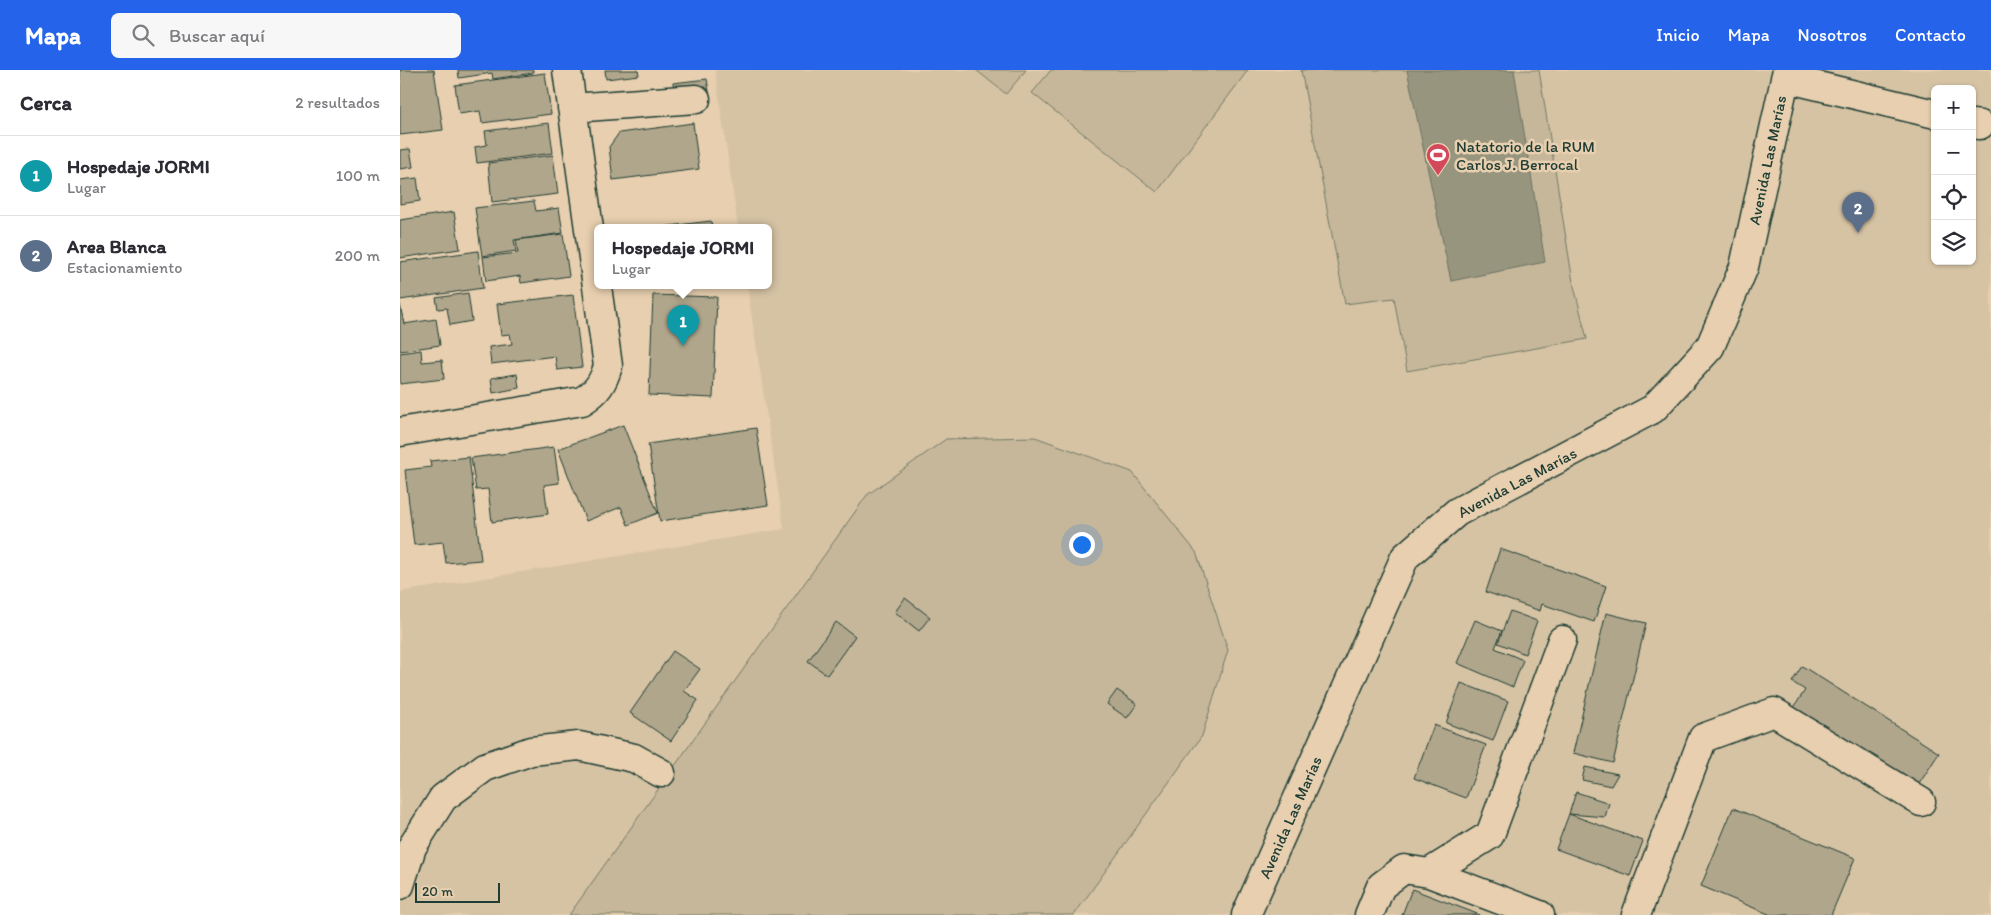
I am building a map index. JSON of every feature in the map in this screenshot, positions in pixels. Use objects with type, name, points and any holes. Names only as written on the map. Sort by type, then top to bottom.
[{"type":"street","points":[[567,70],[594,266]]},
{"type":"street","points":[[1786,74],[1931,113]]},
{"type":"street","name":"Avenida Las Marías","points":[[1246,915],[1406,557],[1457,512],[1653,409],[1710,347],[1744,267],[1786,74]]},
{"type":"street","points":[[572,108],[696,98]]},
{"type":"street","points":[[400,432],[582,402],[596,392],[605,379],[608,366],[597,289]]},
{"type":"street","points":[[1428,873],[1490,835],[1562,640]]},
{"type":"street","points":[[1636,915],[1704,738],[1774,712],[1921,802]]},
{"type":"street","points":[[400,884],[412,847],[443,798],[485,767],[531,750],[579,746],[634,758],[662,773]]},
{"type":"street","points":[[1369,915],[1381,886],[1404,869],[1428,873],[1540,915]]},
{"type":"shaded area","points":[[715,70],[1991,70],[1991,915],[400,915],[400,592],[784,529],[748,289],[772,289],[772,224],[738,224]]},
{"type":"shaded area","points":[[976,70],[1026,70],[1006,94]]},
{"type":"shaded area","points":[[1051,70],[1248,70],[1157,192],[1032,93]]},
{"type":"shaded area","name":"Natatorio de la RUM Carlos J. Berrocal","points":[[1301,70],[1539,70],[1573,282],[1587,339],[1407,371],[1394,298],[1345,304]]},
{"type":"shaded area","points":[[1407,70],[1514,70],[1545,262],[1451,281]]},
{"type":"shaded area","points":[[1035,437],[1132,472],[1196,552],[1228,650],[1202,736],[1074,915],[569,915],[867,495],[946,439]]},
{"type":"building","points":[[400,70],[434,70],[443,130],[400,135]]},
{"type":"building","points":[[458,70],[533,70],[533,73],[493,79],[492,73],[459,78]]},
{"type":"building","points":[[605,70],[638,70],[639,75],[606,79]]},
{"type":"building","points":[[545,73],[551,114],[482,123],[480,111],[459,114],[455,85]]},
{"type":"building","points":[[707,79],[709,91],[674,95],[673,83]]},
{"type":"building","points":[[549,123],[553,153],[477,163],[475,147],[487,145],[485,131]]},
{"type":"building","points":[[693,123],[699,169],[613,180],[609,147],[619,133]]},
{"type":"building","points":[[410,149],[413,167],[400,169],[400,150]]},
{"type":"building","points":[[553,155],[558,194],[492,202],[488,163]]},
{"type":"building","points":[[417,178],[420,201],[400,204],[400,180]]},
{"type":"building","points":[[534,201],[536,211],[559,208],[563,233],[514,240],[516,251],[482,256],[475,208]]},
{"type":"building","points":[[454,212],[460,249],[400,258],[400,220]]},
{"type":"building","points":[[711,221],[712,224],[686,224]]},
{"type":"building","points":[[563,234],[569,276],[521,283],[520,276],[486,281],[483,257],[518,253],[516,240]]},
{"type":"building","points":[[478,251],[483,288],[400,300],[400,262]]},
{"type":"building","points":[[468,293],[472,321],[450,325],[447,308],[438,309],[436,298]]},
{"type":"building","points":[[573,295],[582,367],[557,370],[555,356],[491,364],[489,347],[512,344],[510,334],[501,335],[497,304]]},
{"type":"building","points":[[653,295],[717,297],[713,398],[649,395]]},
{"type":"building","points":[[400,304],[404,324],[436,319],[440,345],[400,351]]},
{"type":"building","points":[[421,350],[422,362],[442,360],[444,379],[400,384],[400,353]]},
{"type":"building","points":[[517,374],[519,388],[493,393],[491,378]]},
{"type":"building","points":[[623,425],[658,513],[628,525],[621,507],[586,521],[558,449]]},
{"type":"building","points":[[756,428],[768,505],[660,521],[648,444]]},
{"type":"building","points":[[554,447],[559,483],[544,485],[548,514],[492,522],[488,489],[476,490],[471,458]]},
{"type":"building","points":[[469,457],[481,560],[446,563],[443,542],[414,545],[405,470],[431,467],[430,461]]},
{"type":"building","points":[[1500,549],[1606,586],[1594,622],[1542,604],[1540,611],[1486,592]]},
{"type":"building","points":[[905,598],[930,617],[919,631],[895,612]]},
{"type":"building","points":[[1510,611],[1537,621],[1525,654],[1498,643]]},
{"type":"building","points":[[1606,613],[1646,623],[1613,763],[1573,753]]},
{"type":"building","points":[[1475,620],[1502,631],[1495,648],[1523,660],[1513,687],[1457,663]]},
{"type":"building","points":[[836,622],[855,636],[827,675],[808,661]]},
{"type":"building","points":[[673,651],[700,669],[684,691],[698,700],[671,741],[630,713]]},
{"type":"building","points":[[1802,666],[1939,753],[1912,795],[1788,717],[1805,690],[1792,682]]},
{"type":"building","points":[[1461,683],[1508,701],[1493,741],[1446,723]]},
{"type":"building","points":[[1117,690],[1137,704],[1127,718],[1107,704]]},
{"type":"building","points":[[1434,725],[1486,745],[1466,798],[1414,778]]},
{"type":"building","points":[[1585,767],[1618,774],[1611,786],[1582,780]]},
{"type":"building","points":[[1576,792],[1609,803],[1605,817],[1569,814]]},
{"type":"building","points":[[1733,808],[1855,858],[1831,915],[1771,915],[1701,886]]},
{"type":"building","points":[[1569,814],[1643,841],[1630,876],[1556,849]]},
{"type":"building","points":[[1412,889],[1480,915],[1402,915]]},
{"type":"place","name":"Natatorio de la RUM Carlos J. Berrocal","points":[[1438,176]]},
{"type":"place","name":"Area Blanca","points":[[1858,233]]},
{"type":"place","name":"Hospedaje JORMI","points":[[683,346]]}]
